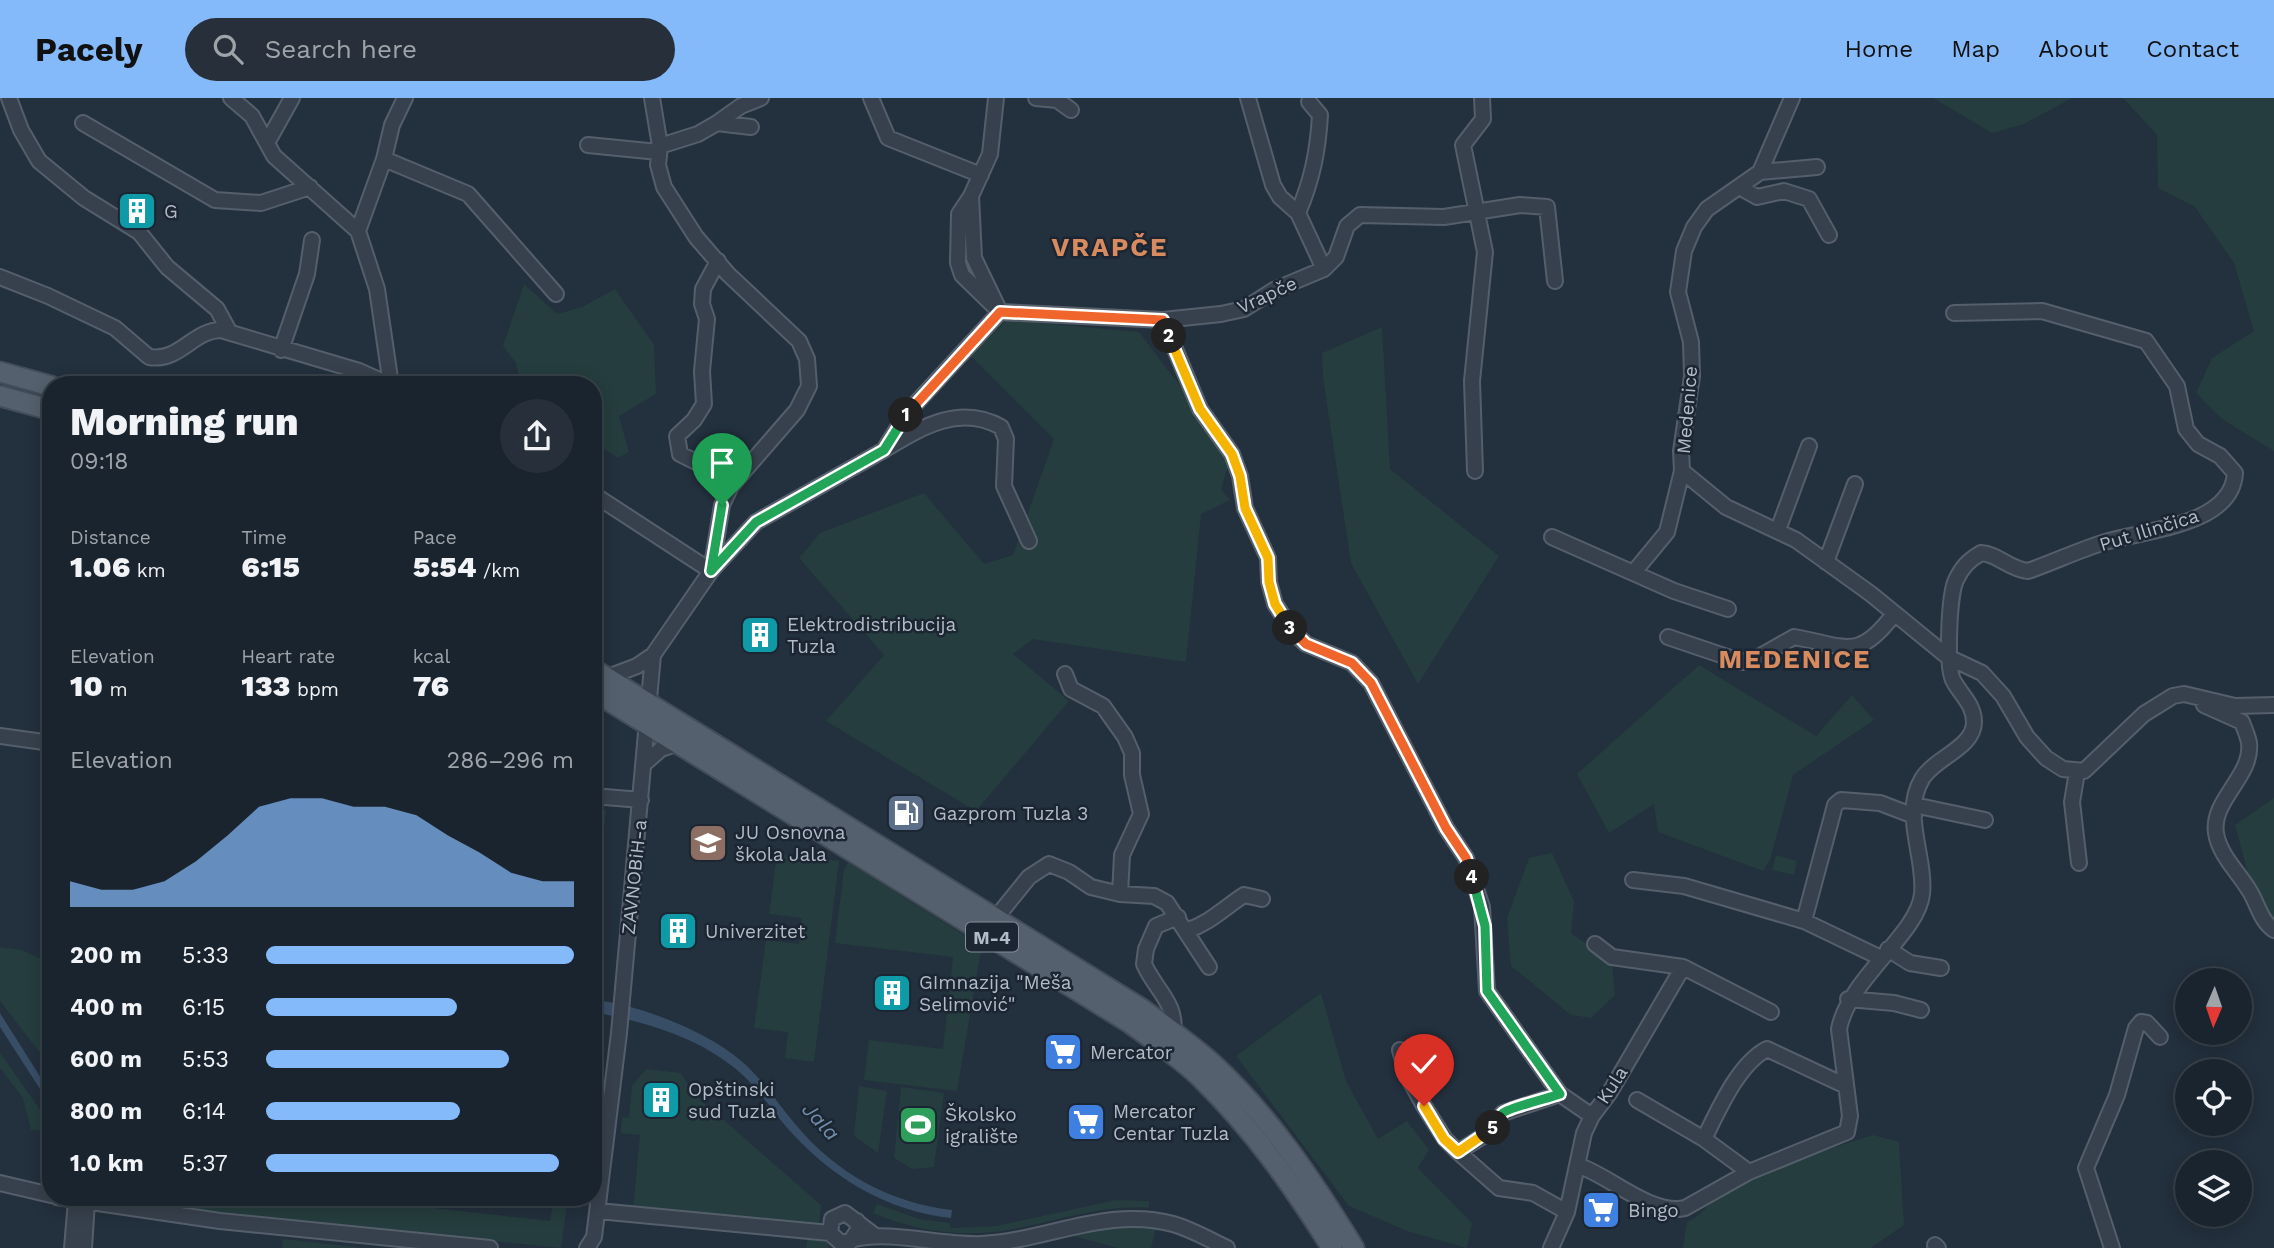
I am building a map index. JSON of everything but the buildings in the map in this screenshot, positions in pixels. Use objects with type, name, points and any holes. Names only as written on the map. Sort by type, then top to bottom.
[{"type":"main road","points":[[0,372],[42,384]]},
{"type":"main road","points":[[0,396],[42,408]]},
{"type":"main road","name":"M-4","points":[[602,674],[801,795],[1142,1009],[1213,1065],[1261,1115],[1306,1173],[1354,1248]]},
{"type":"main road","name":"M-4","points":[[602,697],[1130,1023],[1201,1077],[1290,1181],[1332,1248]]},
{"type":"street","points":[[9,98],[20,130],[39,161],[83,198],[139,232],[167,267],[217,309],[229,331]]},
{"type":"street","points":[[230,98],[252,116],[274,156],[358,231],[377,289],[390,376]]},
{"type":"street","points":[[268,141],[292,98]]},
{"type":"street","points":[[358,231],[384,159],[392,125],[405,98]]},
{"type":"street","points":[[652,98],[664,187],[696,237],[799,341],[807,359],[809,386],[797,410],[731,486],[722,505],[711,571]]},
{"type":"street","points":[[587,145],[659,149],[698,134],[741,106],[761,98]]},
{"type":"street","points":[[871,98],[888,138],[981,175]]},
{"type":"street","points":[[884,450],[907,413],[1000,312],[962,275],[958,263],[960,214],[981,175],[991,145],[996,98]]},
{"type":"street","points":[[1037,98],[1058,100],[1070,110]]},
{"type":"street","points":[[1248,98],[1273,185],[1280,197],[1298,213],[1324,269],[1335,257],[1347,226],[1360,215],[1402,219],[1476,214],[1520,205],[1547,207],[1555,281]]},
{"type":"street","points":[[1475,471],[1472,382],[1485,252],[1463,145],[1483,119],[1482,98]]},
{"type":"street","name":"Medenice","points":[[1634,572],[1667,533],[1682,471],[1681,451],[1692,376],[1692,342],[1678,292],[1685,251],[1694,227],[1707,209],[1741,188],[1760,172],[1792,98]]},
{"type":"street","points":[[1298,213],[1313,177],[1318,151],[1320,115],[1308,102]]},
{"type":"street","points":[[83,123],[215,200],[261,203],[310,187]]},
{"type":"street","points":[[717,123],[751,127]]},
{"type":"street","points":[[384,159],[468,194],[556,294]]},
{"type":"street","points":[[1760,172],[1817,167]]},
{"type":"street","points":[[1741,188],[1757,197],[1784,191],[1809,199],[1829,235]]},
{"type":"street","points":[[281,350],[307,274],[312,240]]},
{"type":"street","points":[[718,261],[704,289],[702,304],[707,318],[702,371],[704,404],[694,420],[677,436],[677,443],[680,454],[716,472],[731,486]]},
{"type":"street","name":"Vrapče","points":[[1000,312],[1163,320],[1221,314],[1244,309],[1274,290],[1324,269]]},
{"type":"street","points":[[0,277],[115,328],[149,357],[171,356],[211,330],[229,331],[281,350],[370,376]]},
{"type":"street","name":"Put Ilinčica","points":[[1948,657],[1954,583],[1966,562],[1980,552],[1989,553],[2015,570],[2028,570],[2104,542],[2182,524],[2213,510],[2234,486],[2235,472],[2220,456],[2198,444],[2186,429],[2177,386],[2146,341],[2042,311],[1954,313]]},
{"type":"street","points":[[1163,320],[1200,409],[1232,454],[1240,476],[1245,508],[1268,558],[1269,582],[1275,604],[1294,633],[1306,644],[1352,663],[1371,683],[1446,828],[1466,858],[1482,907],[1487,991],[1560,1094],[1592,1116]]},
{"type":"street","points":[[602,673],[637,666],[653,655],[711,571],[756,522],[930,423],[953,418],[979,418],[1001,427],[1006,439],[1004,486],[1029,541]]},
{"type":"street","points":[[1777,530],[1808,446]]},
{"type":"street","name":"Medenice","points":[[1682,471],[1727,507],[1777,530],[1826,562],[1948,657]]},
{"type":"street","points":[[1826,562],[1855,484]]},
{"type":"street","points":[[602,500],[711,571]]},
{"type":"street","points":[[1552,537],[1674,591],[1728,608]]},
{"type":"street","points":[[1668,637],[1742,662],[1757,658],[1794,637],[1850,647],[1862,646],[1877,636],[1894,614]]},
{"type":"street","points":[[645,763],[653,655]]},
{"type":"street","points":[[1948,657],[1982,673],[2003,696],[2039,751],[2063,769],[2077,772],[2092,765],[2144,714],[2173,696],[2184,694],[2235,706],[2274,705]]},
{"type":"street","points":[[1577,1166],[1649,1203],[1675,1210],[1685,1208],[1749,1172],[1847,1132],[1850,1116],[1839,1029],[1848,999],[1911,919],[1922,895],[1914,811],[1923,776],[1969,738],[1974,724],[1972,708],[1952,678],[1948,657]]},
{"type":"street","points":[[1065,674],[1071,689],[1103,706],[1121,730],[1132,753],[1132,775],[1141,814],[1122,855],[1120,894]]},
{"type":"street","points":[[2184,694],[2242,722],[2249,743],[2248,754],[2219,813],[2215,832],[2219,844],[2250,892],[2265,924],[2274,930]]},
{"type":"street","points":[[0,736],[42,742]]},
{"type":"street","points":[[645,763],[661,748],[676,744]]},
{"type":"street","name":"ZAVNOBiH-a","points":[[602,1177],[645,763]]},
{"type":"street","points":[[2077,772],[2072,802],[2079,863]]},
{"type":"street","points":[[602,797],[641,800]]},
{"type":"street","points":[[1804,921],[1835,805],[1841,800],[1880,803],[1914,811],[1985,820]]},
{"type":"street","points":[[995,919],[1029,877],[1049,864],[1069,872],[1091,887],[1120,894],[1154,896],[1167,903],[1209,967]]},
{"type":"street","points":[[1633,880],[1684,886],[1804,921],[1910,964],[1941,968]]},
{"type":"street","points":[[1186,931],[1221,915],[1229,905],[1244,895],[1262,899]]},
{"type":"street","points":[[1173,1033],[1175,1021],[1168,1001],[1143,964],[1156,926],[1178,918]]},
{"type":"street","points":[[1595,944],[1612,957],[1682,968],[1771,1012]]},
{"type":"street","name":"Kula","points":[[1551,1248],[1567,1212],[1584,1133],[1682,968]]},
{"type":"street","points":[[1848,999],[1894,1003],[1922,1010]]},
{"type":"street","points":[[2112,1248],[2085,1168],[2117,1095],[2136,1027],[2141,1022],[2147,1023],[2160,1037]]},
{"type":"street","points":[[1704,1139],[1740,1075],[1759,1053],[1767,1049],[1846,1086]]},
{"type":"street","points":[[1400,1050],[1407,1075],[1444,1139],[1499,1188],[1533,1193],[1567,1212]]},
{"type":"street","points":[[1458,1152],[1491,1131],[1503,1113],[1560,1094]]},
{"type":"street","points":[[1637,1100],[1704,1139],[1749,1172]]},
{"type":"street","points":[[0,1183],[42,1193]]},
{"type":"street","points":[[72,1248],[80,1206]]},
{"type":"street","points":[[81,1206],[84,1248]]},
{"type":"street","points":[[116,1206],[220,1221],[490,1248]]},
{"type":"street","name":"ZAVNOBiH-a","points":[[598,1211],[599,1206]]},
{"type":"street","points":[[593,1244],[598,1211],[840,1241],[874,1236],[982,1244],[1088,1223],[1133,1220],[1172,1223],[1227,1248]]},
{"type":"street","points":[[840,1241],[830,1223],[835,1216],[849,1214],[874,1236]]},
{"type":"street","points":[[840,1241],[858,1230],[856,1221]]},
{"type":"green space","points":[[1933,98],[2072,98],[2024,124],[1992,133]]},
{"type":"green space","points":[[2123,98],[2274,98],[2274,451],[2222,419],[2196,393],[2212,358],[2254,331],[2234,263],[2195,207],[2158,188],[2157,135]]},
{"type":"green space","points":[[524,284],[557,314],[582,307],[615,289],[654,345],[656,394],[619,416],[629,452],[618,458],[602,448],[602,376],[519,376],[516,363],[503,346]]},
{"type":"green space","points":[[1007,320],[1139,332],[1232,454],[1221,489],[1230,500],[1201,514],[1186,662],[1033,639],[1013,654],[1069,701],[976,811],[826,721],[884,655],[799,558],[820,533],[924,493],[984,564],[1013,555],[1054,439],[971,356]]},
{"type":"green space","points":[[1382,327],[1390,469],[1499,556],[1418,684],[1351,563],[1323,378],[1322,353]]},
{"type":"green space","points":[[1699,665],[1816,736],[1852,695],[1874,720],[1793,775],[1770,860],[1763,871],[1658,832],[1654,804],[1609,833],[1577,774]]},
{"type":"green space","points":[[2274,798],[2274,922],[2271,922],[2248,874],[2235,825]]},
{"type":"green space","points":[[602,809],[606,810],[602,855]]},
{"type":"green space","points":[[1552,853],[1574,901],[1571,933],[1612,962],[1615,995],[1591,1018],[1571,1015],[1511,966],[1507,918],[1529,858]]},
{"type":"green space","points":[[777,854],[839,861],[814,1062],[785,1058],[788,1032],[754,1028],[766,940],[799,944],[802,918],[769,914]]},
{"type":"green space","points":[[1776,855],[1797,861],[1794,875],[1772,870]]},
{"type":"green space","points":[[848,862],[985,948],[980,956],[957,1091],[864,1080],[869,1040],[943,1049],[953,957],[835,943],[844,870]]},
{"type":"green space","points":[[0,947],[21,950],[42,959],[42,1055],[0,1001]]},
{"type":"green space","points":[[1321,993],[1346,1081],[1378,1139],[1407,1121],[1429,1150],[1418,1168],[1472,1223],[1467,1248],[1407,1231],[1349,1206],[1236,1056]]},
{"type":"green space","points":[[0,1053],[42,1112],[42,1131],[31,1130],[23,1098],[0,1068]]},
{"type":"green space","points":[[646,1069],[681,1073],[694,1094],[821,1205],[819,1227],[633,1210],[640,1135],[621,1133],[622,1117],[629,1118],[632,1086]]},
{"type":"green space","points":[[859,1086],[887,1091],[878,1153],[854,1136]]},
{"type":"green space","name":"Školsko igralište","points":[[901,1087],[944,1093],[934,1167],[912,1169],[894,1158]]},
{"type":"green space","points":[[1873,1135],[1899,1142],[1904,1225],[1871,1248],[1683,1248],[1687,1222],[1716,1199],[1796,1162]]},
{"type":"green space","points":[[1116,1200],[1149,1201],[1149,1208],[1085,1213],[1025,1227],[983,1233],[927,1229],[873,1213],[877,1204],[919,1219],[950,1223],[950,1228],[996,1226]]},
{"type":"green space","points":[[152,1206],[416,1206],[550,1221],[552,1206],[567,1206],[561,1248]]},
{"type":"green space","points":[[1109,1227],[1156,1228],[1151,1248],[1118,1248],[1066,1234]]},
{"type":"green space","points":[[808,1236],[827,1240],[829,1248],[806,1248]]},
{"type":"green space","points":[[283,1239],[364,1248],[282,1248]]},
{"type":"water","points":[[602,1001],[650,1013],[710,1039],[748,1067],[796,1125],[829,1158],[886,1193],[907,1201],[952,1210],[951,1218],[927,1214],[883,1200],[842,1177],[823,1163],[789,1130],[753,1086],[728,1063],[681,1036],[602,1014]]},
{"type":"water","points":[[0,1013],[42,1080],[42,1092],[0,1027]]},
{"type":"place","name":"G","points":[[137,211]]},
{"type":"place","name":"Elektrodistribucija Tuzla","points":[[760,635]]},
{"type":"place","name":"Gazprom Tuzla 3","points":[[906,813]]},
{"type":"place","name":"JU Osnovna škola Jala","points":[[708,843]]},
{"type":"place","name":"Univerzitet","points":[[678,931]]},
{"type":"place","name":"GImnazija \"Meša Selimović\"","points":[[892,993]]},
{"type":"place","name":"Mercator","points":[[1063,1052]]},
{"type":"place","name":"Opštinski sud Tuzla","points":[[661,1100]]},
{"type":"place","name":"Mercator Centar Tuzla","points":[[1086,1122]]},
{"type":"place","name":"Školsko igralište","points":[[918,1125]]},
{"type":"place","name":"Bingo","points":[[1601,1210]]},
{"type":"district","name":"VRAPČE","points":[[1110,247]]},
{"type":"district","name":"MEDENICE","points":[[1795,659]]},
{"type":"route","points":[[722,505],[711,571],[756,522],[830,483],[884,450],[907,413],[959,360],[1000,312],[1163,320],[1200,409],[1232,454],[1240,476],[1245,508],[1268,558],[1269,582],[1275,604],[1294,633],[1306,644],[1352,663],[1371,683],[1446,828],[1466,858],[1482,907],[1487,991],[1560,1094],[1527,1106],[1513,1107],[1503,1113],[1491,1131],[1458,1152],[1444,1139],[1424,1106]]},
{"type":"water label","name":"Jala","points":[[821,1121]]}]
